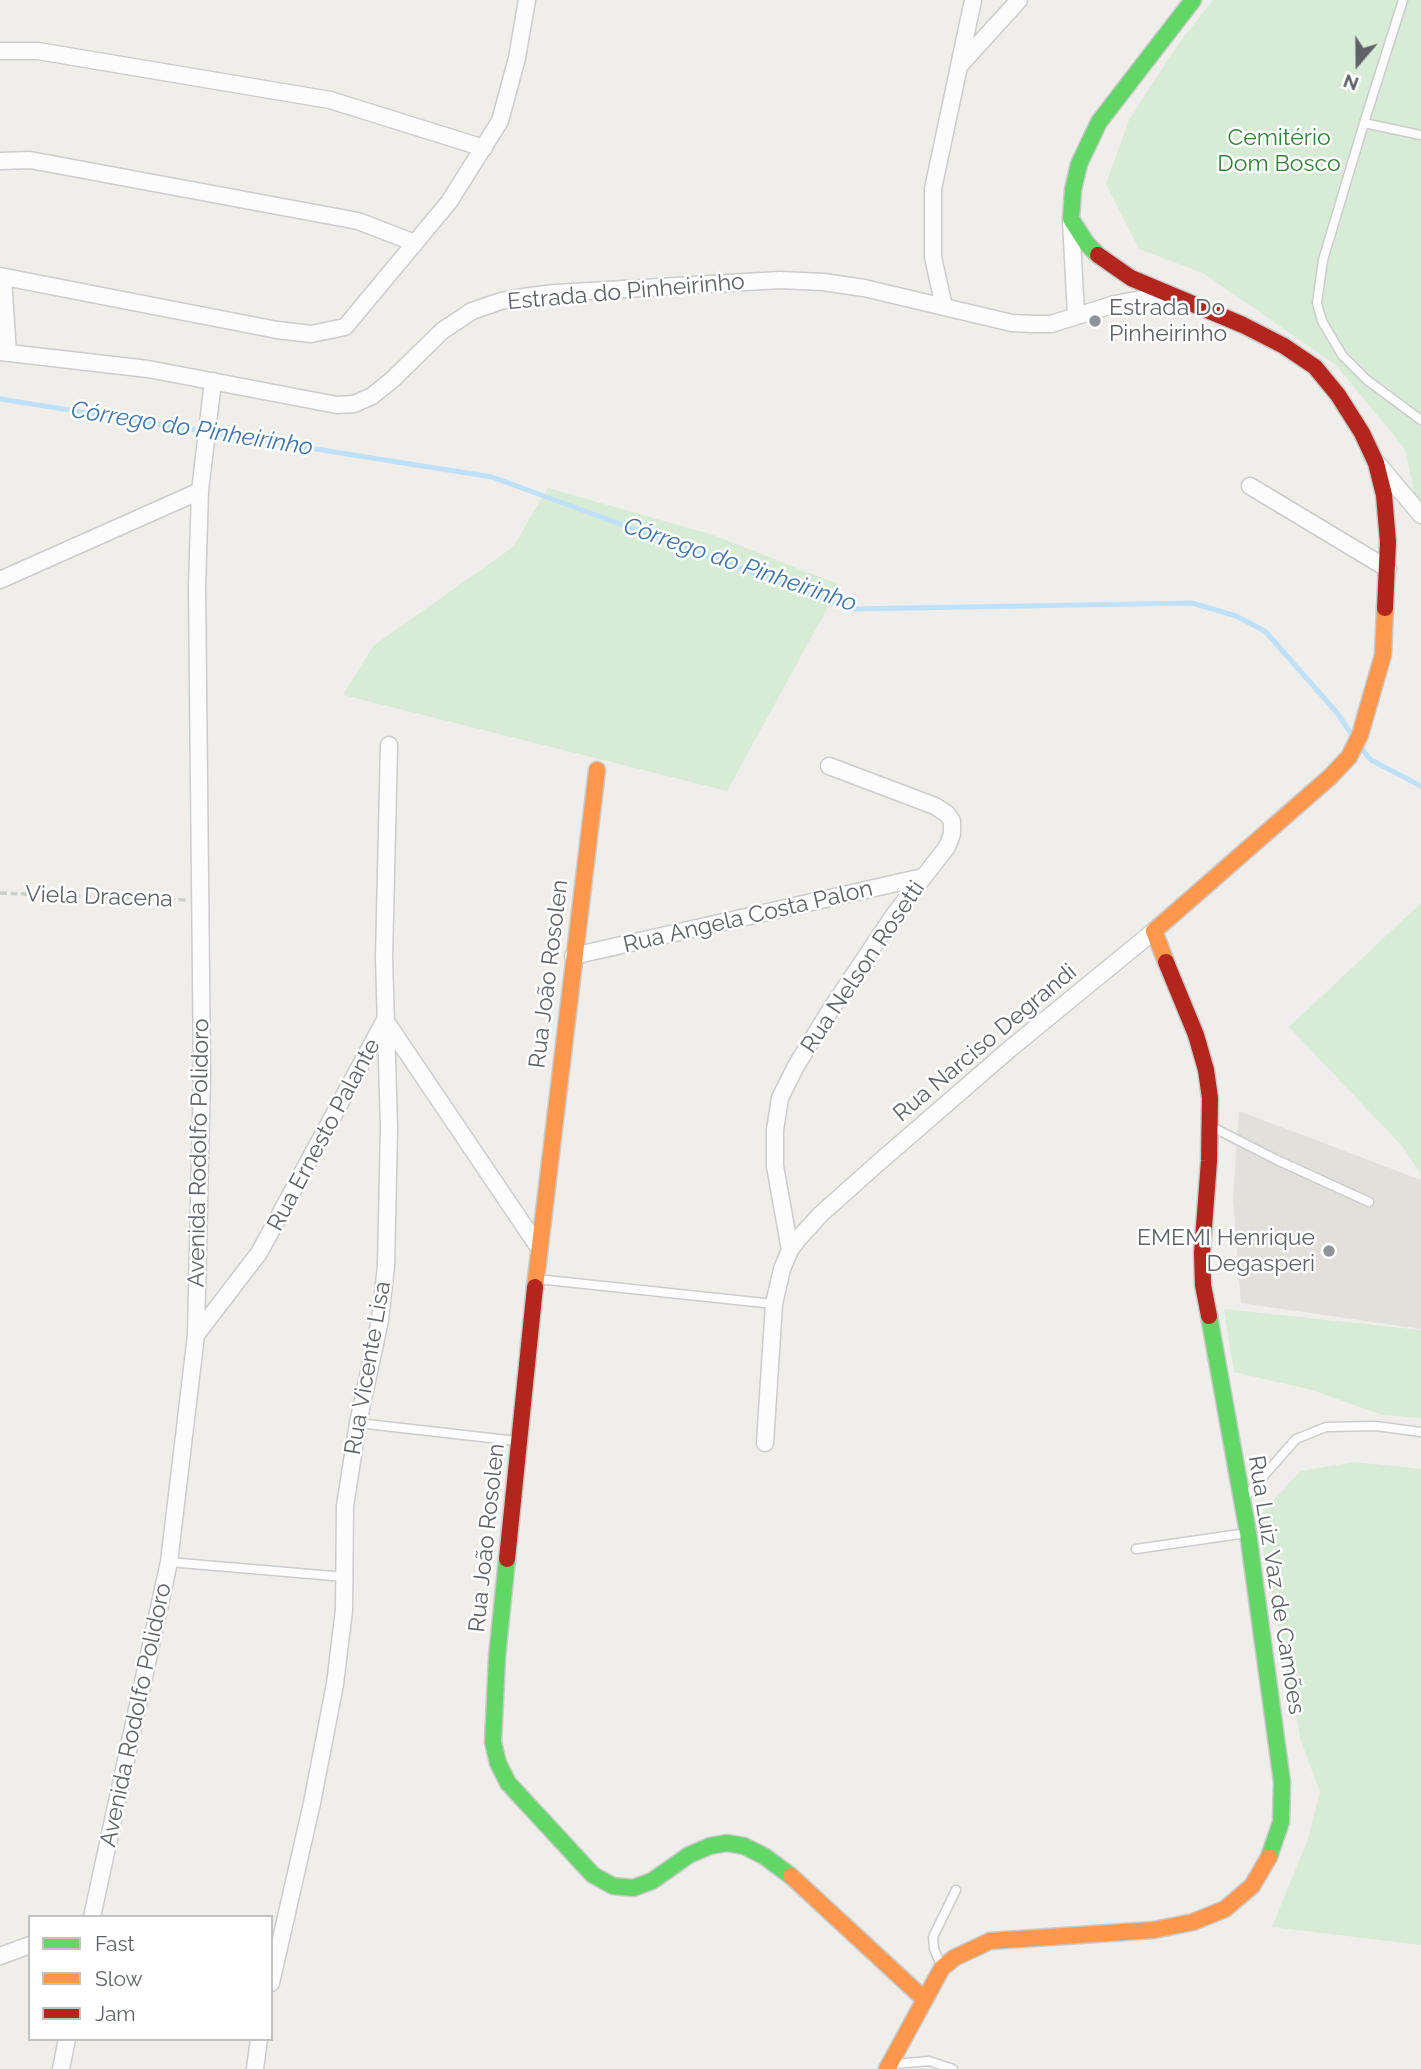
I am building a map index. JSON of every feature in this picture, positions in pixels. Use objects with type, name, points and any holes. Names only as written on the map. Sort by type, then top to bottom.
[{"type":"main road","points":[[1194,0],[1099,122],[1079,164],[1073,190],[1071,219],[1087,244],[1107,263],[1131,278],[1243,325],[1284,346],[1315,367],[1338,395],[1362,433],[1376,463],[1384,495],[1388,569]]},
{"type":"main road","name":"Rua Narciso Degrandi","points":[[1154,930],[1330,777],[1355,745],[1383,655],[1388,569]]},
{"type":"main road","name":"Rua João Rosolen","points":[[597,770],[539,1248],[496,1657],[493,1742],[498,1763],[508,1783],[593,1875],[612,1886],[633,1888],[652,1881],[689,1855],[710,1846],[727,1843],[744,1846],[799,1882],[924,1999]]},
{"type":"main road","name":"Rua Luiz Vaz de Camões","points":[[889,2067],[942,1968],[962,1953],[990,1941],[1153,1930],[1193,1922],[1225,1909],[1252,1886],[1271,1854],[1281,1822],[1282,1782],[1248,1532],[1203,1285],[1202,1253],[1210,1098],[1196,1035],[1154,930]]},
{"type":"street","points":[[4,353],[2,277],[311,334],[345,327],[449,202],[500,121],[517,58],[527,0]]},
{"type":"street","points":[[944,307],[933,257],[933,190],[972,0]]},
{"type":"street","points":[[960,65],[1019,0]]},
{"type":"street","points":[[0,51],[38,51],[330,100],[484,148]]},
{"type":"street","points":[[0,161],[30,160],[358,221],[415,243]]},
{"type":"street","points":[[1071,219],[1076,316]]},
{"type":"street","name":"Estrada do Pinheirinho","points":[[4,353],[148,369],[337,405],[354,404],[372,396],[393,380],[442,331],[472,311],[500,301],[555,293],[780,280],[823,282],[1012,323],[1051,324],[1115,304],[1167,294]]},
{"type":"street","name":"Avenida Rodolfo Polidoro","points":[[92,1915],[169,1562],[196,1335],[202,1073],[197,586],[200,491],[213,381]]},
{"type":"street","points":[[1376,463],[1421,515]]},
{"type":"street","points":[[1250,486],[1388,569]]},
{"type":"street","points":[[0,580],[200,491]]},
{"type":"street","name":"Rua Vicente Lisa","points":[[273,1974],[312,1803],[335,1684],[342,1638],[345,1506],[358,1423],[380,1320],[386,1266],[389,1129],[384,958],[388,745]]},
{"type":"street","name":"Rua Nelson Rosetti","points":[[790,1250],[775,1166],[775,1130],[779,1098],[831,1009],[894,915],[947,847],[952,834],[952,821],[935,806],[829,766]]},
{"type":"street","name":"Rua Angela Costa Palon","points":[[573,956],[923,877]]},
{"type":"street","name":"Rua Narciso Degrandi","points":[[765,1443],[774,1304],[782,1269],[790,1250],[821,1214],[877,1164],[1011,1048],[1154,930]]},
{"type":"street","name":"Rua Ernesto Palante","points":[[196,1335],[265,1243],[385,1020],[539,1248]]},
{"type":"street","points":[[0,1956],[28,1946]]},
{"type":"street","points":[[61,2069],[67,2041]]},
{"type":"street","points":[[255,2069],[259,2041]]},
{"type":"lane","points":[[1403,0],[1323,260],[1317,303],[1329,336],[1342,355],[1367,380],[1421,420]]},
{"type":"lane","points":[[1364,123],[1421,135]]},
{"type":"lane","points":[[1209,1126],[1369,1202]]},
{"type":"lane","points":[[537,1279],[774,1304]]},
{"type":"lane","points":[[358,1423],[520,1442]]},
{"type":"lane","points":[[1242,1500],[1296,1439],[1326,1427],[1376,1426],[1421,1432]]},
{"type":"lane","points":[[1136,1549],[1248,1532]]},
{"type":"lane","points":[[169,1562],[345,1577]]},
{"type":"lane","points":[[942,1968],[934,1949],[933,1937],[956,1890]]},
{"type":"lane","points":[[889,2067],[929,2060],[953,2069]]},
{"type":"path","name":"Viela Dracena","points":[[0,893],[199,901]]},
{"type":"shaded area","name":"EMEMI Henrique Degasperi","points":[[1239,1111],[1421,1180],[1421,1329],[1241,1303],[1233,1199]]},
{"type":"green space","name":"Cemitério Dom Bosco","points":[[1213,0],[1421,0],[1421,512],[1418,510],[1405,449],[1336,365],[1203,273],[1139,249],[1106,184],[1129,120],[1176,47]]},
{"type":"green space","points":[[548,488],[713,535],[840,585],[727,791],[343,695],[373,646],[513,547]]},
{"type":"green space","points":[[1421,903],[1421,1174],[1402,1146],[1289,1027]]},
{"type":"green space","points":[[1224,1309],[1421,1330],[1421,1418],[1382,1415],[1312,1390],[1234,1372]]},
{"type":"green space","points":[[1354,1462],[1421,1469],[1421,1945],[1272,1927],[1308,1839],[1320,1792],[1301,1741],[1259,1517],[1300,1471]]},
{"type":"waterway","name":"Córrego do Pinheirinho","points":[[0,399],[492,477],[852,609],[1192,603],[1236,616],[1265,631],[1338,714],[1352,735]]},
{"type":"waterway","name":"Córrego do Pinheirinho","points":[[1361,748],[1371,760],[1421,786]]},
{"type":"traffic: fast","points":[[1098,255],[1087,244],[1071,219],[1073,190],[1079,164],[1099,122],[1193,0]]},
{"type":"traffic: fast","points":[[1209,1316],[1248,1533],[1282,1782],[1281,1822],[1269,1857]]},
{"type":"traffic: fast","points":[[507,1559],[497,1657],[493,1742],[498,1763],[508,1783],[593,1875],[613,1886],[633,1888],[652,1881],[689,1855],[710,1846],[727,1843],[744,1846],[764,1856],[791,1876]]},
{"type":"traffic: slow","points":[[1166,962],[1154,931],[1330,777],[1349,757],[1360,735],[1383,655],[1385,608]]},
{"type":"traffic: slow","points":[[535,1287],[597,770]]},
{"type":"traffic: slow","points":[[887,2069],[942,1968],[954,1958],[990,1941],[1154,1930],[1193,1922],[1225,1909],[1252,1886],[1269,1857]]},
{"type":"traffic: slow","points":[[791,1876],[924,1999]]},
{"type":"traffic: jam","points":[[1098,255],[1131,278],[1243,325],[1284,346],[1315,367],[1338,395],[1362,433],[1376,463],[1384,495],[1388,542],[1385,608]]},
{"type":"traffic: jam","points":[[1166,962],[1196,1035],[1206,1070],[1210,1098],[1209,1161],[1202,1253],[1203,1285],[1209,1316]]},
{"type":"traffic: jam","points":[[507,1559],[535,1287]]},
{"type":"place","name":"Estrada Do Pinheirinho","points":[[1095,321]]},
{"type":"place","name":"EMEMI Henrique Degasperi","points":[[1329,1251]]}]
